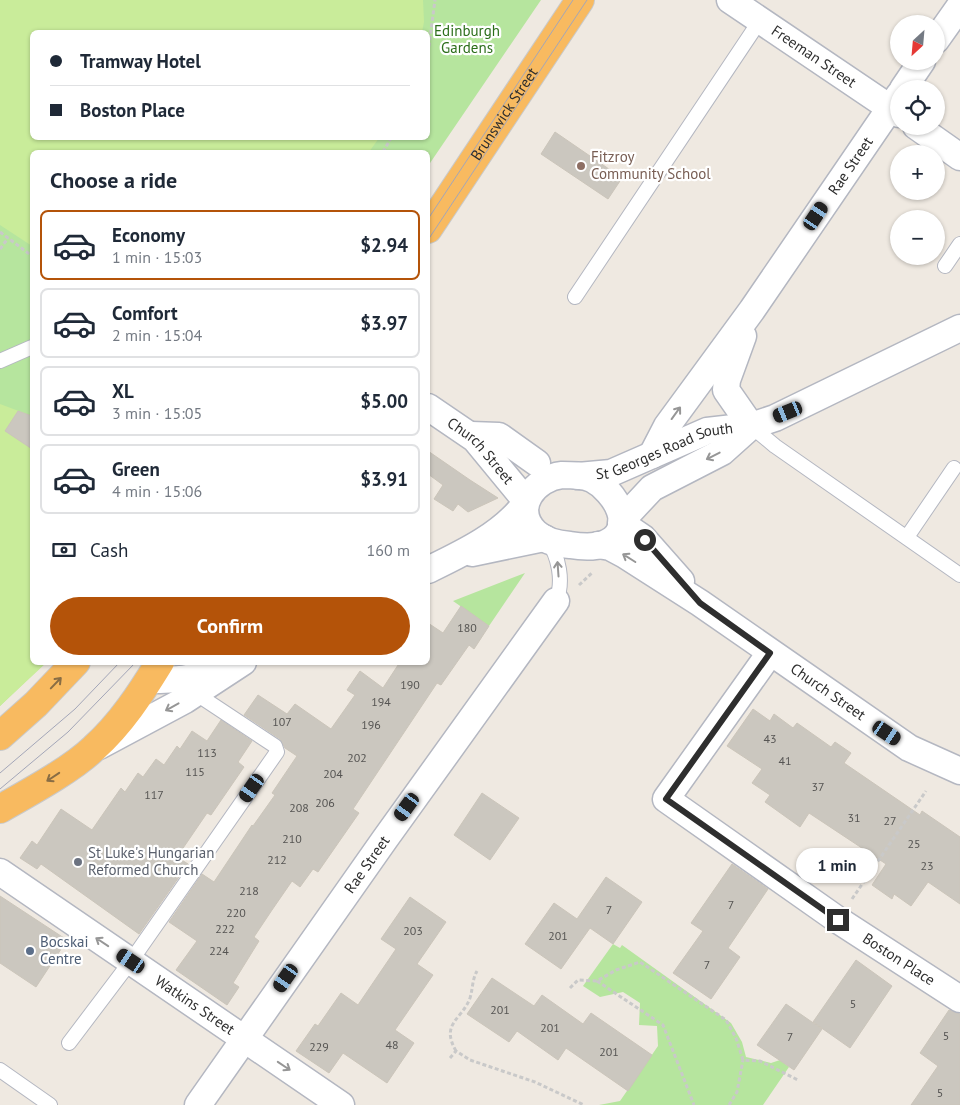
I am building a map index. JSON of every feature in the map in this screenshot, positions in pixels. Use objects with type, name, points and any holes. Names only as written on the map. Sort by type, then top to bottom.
[{"type":"highway","name":"Brunswick Street","points":[[430,226],[580,0]]},
{"type":"highway","points":[[0,736],[36,704],[73,665]]},
{"type":"highway","points":[[0,809],[93,750],[134,702],[155,671]]},
{"type":"street","points":[[945,27],[960,6]]},
{"type":"street","name":"Freeman Street","points":[[745,8],[890,97]]},
{"type":"street","name":"Rae Street","points":[[652,455],[667,426],[752,310],[890,113]]},
{"type":"street","points":[[929,135],[960,156]]},
{"type":"street","name":"Rae Street","points":[[751,426],[726,390],[727,380],[752,310]]},
{"type":"street","name":"St Georges Road South","points":[[578,476],[611,473],[707,431],[751,426],[804,406],[960,328]]},
{"type":"street","name":"Church Street","points":[[430,408],[471,435],[526,503]]},
{"type":"street","name":"St Georges Road South","points":[[622,522],[652,488],[722,452],[751,426]]},
{"type":"street","points":[[471,435],[499,436],[537,463]]},
{"type":"street","points":[[430,569],[454,557],[509,523],[526,503],[535,487],[546,479],[562,475],[591,479],[606,490],[620,508],[622,522],[614,538],[598,546],[583,547],[560,544],[545,539],[530,525],[526,503]]},
{"type":"street","name":"Church Street","points":[[622,522],[643,538],[700,603]]},
{"type":"street","points":[[454,557],[545,539]]},
{"type":"street","name":"Church Street","points":[[598,546],[610,547],[625,555],[700,603],[909,748],[960,771]]},
{"type":"street","name":"Rae Street","points":[[198,1105],[556,601]]},
{"type":"street","name":"Boston Place","points":[[770,653],[666,799],[838,920],[960,999]]},
{"type":"street","points":[[155,671],[179,680],[198,678],[226,665]]},
{"type":"street","points":[[93,750],[195,693],[238,665]]},
{"type":"street","name":"Watkins Street","points":[[0,872],[341,1105]]},
{"type":"lane","points":[[574,297],[745,8]]},
{"type":"lane","points":[[945,266],[960,244]]},
{"type":"lane","points":[[0,361],[30,348]]},
{"type":"lane","points":[[751,426],[775,446],[960,575]]},
{"type":"lane","points":[[906,537],[954,468]]},
{"type":"lane","name":"Rae Street","points":[[545,539],[553,549],[558,564],[560,585],[556,601]]},
{"type":"lane","points":[[69,1043],[131,961],[277,752],[275,746],[195,693]]},
{"type":"lane","points":[[0,1070],[50,1105]]},
{"type":"path","points":[[430,38],[435,0]]},
{"type":"path","points":[[0,232],[30,254]]},
{"type":"path","points":[[0,249],[8,238]]},
{"type":"path","points":[[556,601],[587,580],[602,559],[598,546]]},
{"type":"path","points":[[838,920],[926,790]]},
{"type":"path","points":[[597,981],[616,970],[640,962],[726,1020],[736,1038],[743,1060],[737,1092],[729,1105]]},
{"type":"path","points":[[477,971],[473,977],[470,999],[450,1028],[450,1038],[456,1051],[470,1060],[535,1082],[584,1105]]},
{"type":"path","points":[[570,988],[578,980],[597,981],[663,1025],[694,1105]]},
{"type":"path","points":[[450,1058],[456,1051]]},
{"type":"path","points":[[743,1060],[760,1061],[798,1080]]},
{"type":"green space","name":"Edinburgh Gardens","points":[[0,0],[541,0],[430,163],[430,150],[30,150],[30,665],[43,665],[0,706]]},
{"type":"green space","points":[[0,0],[423,0],[422,30],[30,30],[30,140],[378,140],[370,150],[30,150],[30,245],[0,225]]},
{"type":"green space","points":[[0,404],[30,415],[30,665],[44,665],[0,706]]},
{"type":"green space","points":[[525,573],[489,626],[453,601]]},
{"type":"green space","points":[[613,944],[620,948],[622,945],[731,1023],[742,1042],[746,1057],[771,1063],[780,1060],[789,1067],[763,1105],[599,1105],[620,1101],[658,1046],[657,1026],[639,1025],[640,1003],[623,992],[600,997],[583,986]]},
{"type":"building","name":"Fitzroy Community School","points":[[555,132],[622,178],[608,199],[541,154]]},
{"type":"building","points":[[18,411],[30,415],[30,448],[5,431]]},
{"type":"building","points":[[430,452],[498,498],[468,512],[458,504],[453,511],[434,499],[443,485],[430,475]]},
{"type":"building","points":[[461,606],[489,626],[474,649],[469,645],[441,685],[437,683],[353,809],[359,813],[318,872],[313,869],[300,887],[292,881],[254,937],[259,941],[233,983],[239,987],[227,1005],[176,970],[197,941],[169,922],[202,874],[214,882],[252,825],[275,795],[272,793],[297,756],[285,748],[280,739],[244,715],[258,695],[287,714],[295,704],[331,729],[355,695],[347,690],[360,671],[383,688],[398,665],[430,665],[430,624],[443,633]]},
{"type":"building","points":[[753,709],[770,721],[774,714],[793,728],[797,723],[831,747],[835,742],[851,753],[844,763],[920,815],[922,811],[960,837],[960,904],[928,882],[911,906],[894,894],[892,899],[872,885],[886,864],[809,813],[800,827],[765,802],[770,795],[752,783],[762,769],[727,746]]},
{"type":"building","points":[[221,720],[252,741],[238,762],[244,767],[211,815],[207,813],[177,857],[188,864],[139,934],[41,864],[37,869],[20,858],[32,841],[37,845],[61,809],[92,830],[121,788],[125,792],[138,773],[143,777],[156,759],[164,765],[177,746],[180,749],[192,731],[207,741]]},
{"type":"building","points":[[482,793],[519,818],[490,860],[454,835]]},
{"type":"building","points":[[732,864],[768,889],[728,948],[740,957],[711,999],[673,973],[703,931],[691,923]]},
{"type":"building","points":[[606,877],[642,902],[613,944],[590,928],[561,969],[525,944],[554,903],[577,919]]},
{"type":"building","name":"Bocskai Centre","points":[[0,896],[67,940],[36,987],[0,963]]},
{"type":"building","points":[[410,897],[446,922],[417,964],[433,975],[395,1030],[414,1043],[387,1083],[343,1053],[329,1073],[296,1051],[315,1024],[318,1026],[341,993],[358,1005],[396,949],[381,939]]},
{"type":"building","points":[[856,960],[892,986],[850,1048],[813,1022]]},
{"type":"building","points":[[492,978],[534,1006],[542,995],[583,1024],[591,1013],[652,1055],[628,1091],[566,1048],[558,1060],[517,1031],[509,1042],[467,1014]]},
{"type":"building","points":[[786,1004],[822,1029],[794,1070],[757,1045]]},
{"type":"building","points":[[949,1010],[960,1014],[960,1105],[911,1105],[938,1066],[920,1053]]},
{"type":"tram line","points":[[430,216],[573,0]]},
{"type":"tram line","points":[[430,237],[587,0]]},
{"type":"tram line","points":[[0,773],[75,709],[117,665]]},
{"type":"tram line","points":[[0,789],[68,732],[133,665]]},
{"type":"place","name":"Fitzroy Community School","points":[[581,166]]},
{"type":"place","name":"St Luke's Hungarian Reformed Church","points":[[78,862]]},
{"type":"place","name":"Bocskai Centre","points":[[30,951]]},
{"type":"route","points":[[645,540],[700,603],[770,653],[666,799],[838,920]]}]
